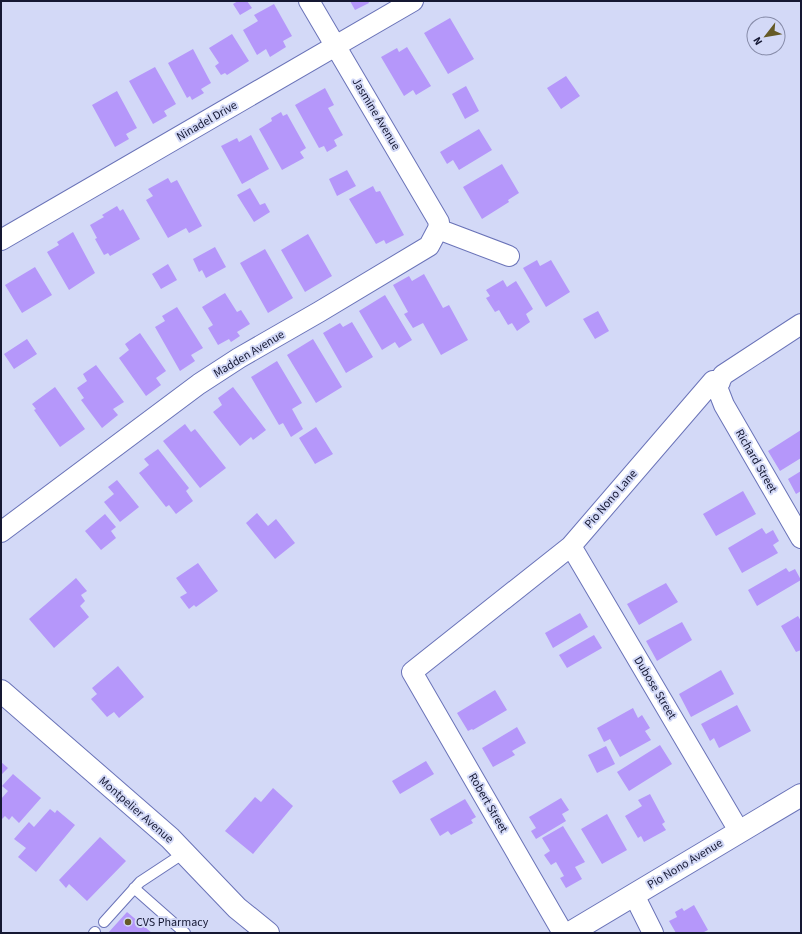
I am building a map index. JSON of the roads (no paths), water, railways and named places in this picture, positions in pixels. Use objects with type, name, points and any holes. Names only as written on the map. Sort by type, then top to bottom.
[{"type":"street","name":"Jasmine Avenue","points":[[309,1],[438,222],[438,229]]},
{"type":"street","name":"Ninadel Drive","points":[[1,240],[414,1]]},
{"type":"street","points":[[438,229],[509,256]]},
{"type":"street","name":"Madden Avenue","points":[[1,532],[199,384],[238,358],[319,312],[429,246],[438,229]]},
{"type":"street","name":"Pio Nono Lane","points":[[412,672],[571,546],[713,382],[720,382],[723,375],[801,324]]},
{"type":"street","name":"Richard Street","points":[[720,382],[717,387],[724,405],[801,538]]},
{"type":"street","name":"Dubose Street","points":[[571,546],[739,831]]},
{"type":"street","name":"Robert Street","points":[[412,672],[574,931]]},
{"type":"street","name":"Montpelier Avenue","points":[[1,691],[170,838],[237,908],[260,929]]},
{"type":"street","name":"Pio Nono Avenue","points":[[574,931],[801,795]]},
{"type":"street","points":[[634,894],[653,933]]},
{"type":"lane","points":[[104,922],[140,882],[184,854]]},
{"type":"lane","points":[[134,888],[185,933]]},
{"type":"place","name":"CVS Pharmacy","points":[[128,922]]}]
